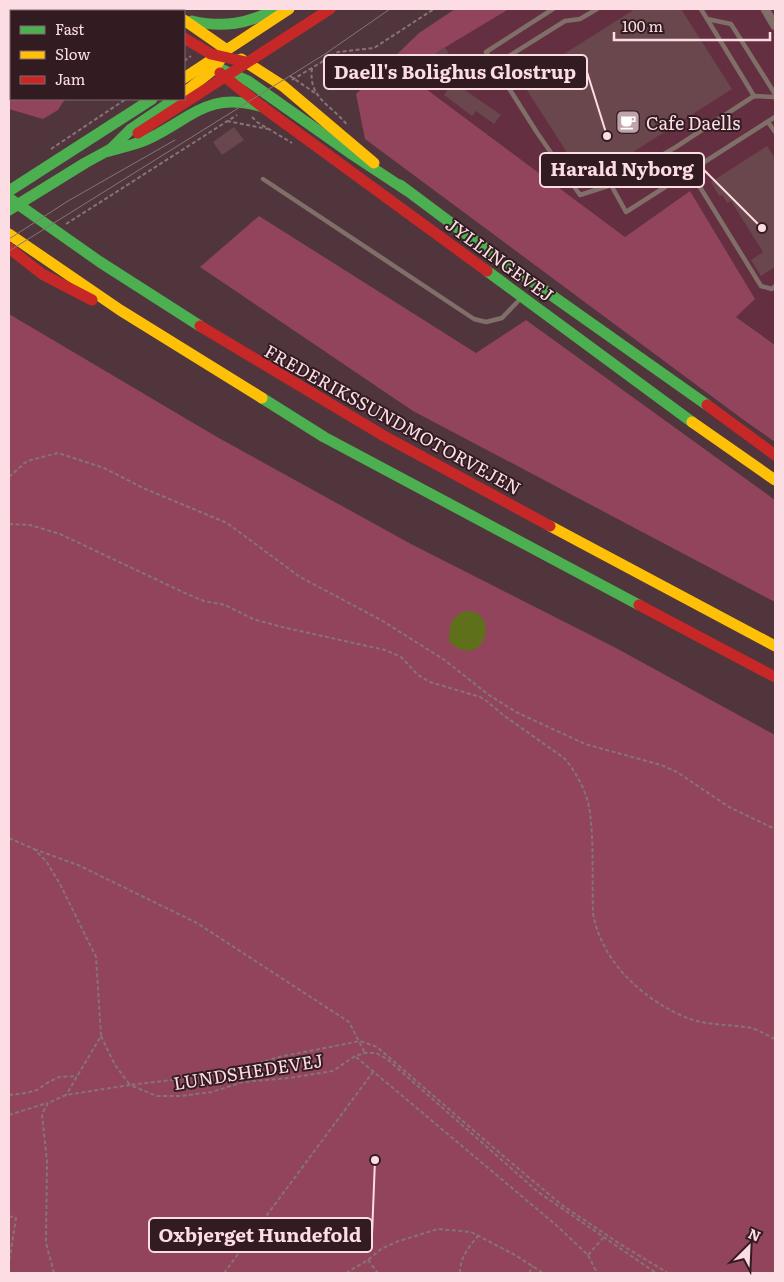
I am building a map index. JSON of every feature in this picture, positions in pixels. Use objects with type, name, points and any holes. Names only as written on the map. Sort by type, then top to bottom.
[{"type":"main road","points":[[185,19],[209,26],[235,25],[245,23],[276,9]]},
{"type":"main road","points":[[185,77],[217,60],[288,9]]},
{"type":"main road","points":[[9,210],[52,182],[109,151],[330,9]]},
{"type":"main road","points":[[185,20],[217,60]]},
{"type":"main road","points":[[185,39],[211,54],[217,60]]},
{"type":"main road","points":[[185,49],[217,60],[246,62]]},
{"type":"main road","points":[[185,91],[217,60]]},
{"type":"main road","name":"JYLLINGEVEJ","points":[[217,60],[229,75],[263,107],[775,480]]},
{"type":"main road","name":"JYLLINGEVEJ","points":[[246,62],[283,86],[406,190],[775,455]]},
{"type":"main road","points":[[229,75],[248,80],[353,156],[406,190]]},
{"type":"main road","points":[[9,191],[150,100]]},
{"type":"main road","points":[[109,151],[131,129],[174,100]]},
{"type":"main road","points":[[109,151],[151,138],[209,104],[233,102],[263,107]]},
{"type":"main road","name":"FREDERIKSSUNDMOTORVEJEN","points":[[9,198],[134,285],[274,372],[356,420],[775,646]]},
{"type":"main road","points":[[9,234],[120,310],[324,437],[531,549],[775,677]]},
{"type":"main road","points":[[9,248],[42,274],[86,298],[120,310]]},
{"type":"street","points":[[765,9],[775,26]]},
{"type":"lane","points":[[553,9],[486,52],[580,195],[611,185],[676,147],[754,96],[775,96]]},
{"type":"lane","points":[[494,66],[564,21],[580,19],[597,9]]},
{"type":"lane","points":[[702,9],[754,96]]},
{"type":"lane","points":[[707,19],[731,24],[775,96]]},
{"type":"lane","points":[[611,185],[626,212],[775,117]]},
{"type":"lane","points":[[768,122],[775,132]]},
{"type":"lane","points":[[690,171],[760,286],[772,289],[775,286]]},
{"type":"lane","points":[[263,179],[474,319],[486,322],[502,318],[522,297]]},
{"type":"path","points":[[283,86],[338,52],[374,48],[434,9]]},
{"type":"path","points":[[312,68],[311,78],[315,92],[343,119],[351,130]]},
{"type":"path","points":[[44,153],[124,100]]},
{"type":"path","points":[[86,212],[238,114]]},
{"type":"path","points":[[226,121],[270,130]]},
{"type":"path","points":[[9,477],[27,461],[58,453],[104,468],[143,488],[227,523],[300,577],[381,620],[443,659],[489,695],[516,712],[585,744],[661,765],[677,772],[729,807],[775,828]]},
{"type":"path","points":[[9,524],[30,525],[60,534],[186,594],[204,601],[225,605],[253,619],[385,650],[401,657],[418,675],[430,682],[480,696],[503,715],[564,758],[578,780],[590,812],[595,925],[605,950],[614,962],[630,980],[649,995],[690,1019],[712,1024],[752,1028],[775,1039]]},
{"type":"path","points":[[9,838],[78,865],[197,923],[349,1022],[366,1052],[376,1053],[387,1059],[538,1192],[656,1273]]},
{"type":"path","points":[[34,849],[46,861],[60,884],[96,957],[101,1036],[115,1065],[130,1085]]},
{"type":"path","points":[[66,1095],[101,1036]]},
{"type":"path","points":[[9,1115],[48,1103],[66,1095],[221,1074],[279,1057],[360,1041],[377,1047],[392,1059],[447,1109],[562,1205],[620,1244],[668,1273]]},
{"type":"path","name":"LUNDSHEDEVEJ","points":[[130,1085],[157,1096],[180,1096],[212,1092],[243,1082],[289,1078],[333,1071],[355,1056],[366,1052]]},
{"type":"path","points":[[355,1056],[556,1225],[588,1255],[597,1273]]},
{"type":"path","points":[[224,1273],[374,1072]]},
{"type":"path","points":[[9,1094],[37,1090],[60,1077],[77,1076]]},
{"type":"path","points":[[48,1103],[42,1114],[47,1162],[46,1242],[54,1273]]},
{"type":"path","points":[[9,1216],[16,1218],[9,1263]]},
{"type":"path","points":[[346,1273],[368,1260],[381,1249],[396,1242],[438,1229],[471,1232],[543,1273]]},
{"type":"path","points":[[460,1273],[460,1265],[466,1251],[478,1236]]},
{"type":"path","points":[[588,1255],[604,1237]]},
{"type":"path","points":[[368,1260],[378,1273]]},
{"type":"path","points":[[529,1273],[533,1266]]},
{"type":"shaded area","points":[[9,9],[30,9],[10,10],[10,100],[64,100],[58,110],[43,119],[9,109]]},
{"type":"shaded area","points":[[455,9],[509,9],[444,48],[406,74],[625,237],[690,191],[755,299],[736,317],[775,345],[775,442],[365,139],[356,94],[419,33]]},
{"type":"shaded area","points":[[509,9],[775,9],[775,345],[736,316],[690,191],[625,237],[406,74],[444,48]]},
{"type":"shaded area","points":[[259,216],[476,353],[526,320],[775,500],[775,602],[413,411],[200,267]]},
{"type":"shaded area","points":[[9,314],[217,437],[411,544],[616,648],[775,735],[775,1273],[9,1273]]},
{"type":"shaded area","points":[[466,611],[477,613],[483,618],[486,632],[480,645],[468,651],[459,649],[450,643],[449,638],[453,619]]},
{"type":"building","points":[[635,9],[681,9],[732,89],[586,182],[521,81]]},
{"type":"building","points":[[445,47],[450,56],[438,63],[433,55]]},
{"type":"building","points":[[458,61],[473,72],[462,88],[501,115],[494,124],[476,111],[472,116],[444,95],[447,91],[440,86]]},
{"type":"building","points":[[234,127],[244,140],[222,155],[213,142]]},
{"type":"building","points":[[767,146],[775,158],[775,267],[761,276],[751,260],[763,252],[731,201],[727,203],[722,195],[719,196],[711,182]]},
{"type":"tram line","points":[[9,251],[325,54],[390,9]]},
{"type":"tram line","points":[[9,239],[68,201],[175,140]]},
{"type":"traffic: fast","points":[[192,21],[214,24],[235,23],[255,18],[276,9]]},
{"type":"traffic: fast","points":[[207,63],[248,81],[406,190]]},
{"type":"traffic: fast","points":[[9,191],[150,100]]},
{"type":"traffic: fast","points":[[109,151],[131,129],[174,100]]},
{"type":"traffic: fast","points":[[109,151],[145,140],[194,113],[218,103],[245,103],[263,107]]},
{"type":"traffic: fast","points":[[9,210],[118,145]]},
{"type":"traffic: fast","points":[[400,185],[479,244],[707,405]]},
{"type":"traffic: fast","points":[[9,198],[100,262],[200,326]]},
{"type":"traffic: fast","points":[[487,271],[692,422]]},
{"type":"traffic: fast","points":[[262,398],[324,437],[639,605]]},
{"type":"traffic: slow","points":[[185,77],[289,9]]},
{"type":"traffic: slow","points":[[185,21],[227,50],[214,69],[185,92]]},
{"type":"traffic: slow","points":[[241,59],[283,86],[374,163]]},
{"type":"traffic: slow","points":[[9,234],[120,310],[262,398]]},
{"type":"traffic: slow","points":[[692,422],[775,480]]},
{"type":"traffic: slow","points":[[550,526],[775,646]]},
{"type":"traffic: jam","points":[[138,133],[330,9]]},
{"type":"traffic: jam","points":[[185,39],[211,54],[246,62]]},
{"type":"traffic: jam","points":[[220,73],[264,108],[487,271]]},
{"type":"traffic: jam","points":[[9,248],[42,274],[92,300]]},
{"type":"traffic: jam","points":[[200,326],[384,436],[550,526]]},
{"type":"traffic: jam","points":[[707,405],[775,455]]},
{"type":"traffic: jam","points":[[639,605],[775,677]]},
{"type":"place","name":"Cafe Daells","points":[[628,122]]},
{"type":"place","name":"Daell's Bolighus Glostrup","points":[[607,136]]},
{"type":"place","name":"Harald Nyborg","points":[[762,228]]},
{"type":"place","name":"Oxbjerget Hundefold","points":[[375,1160]]}]
